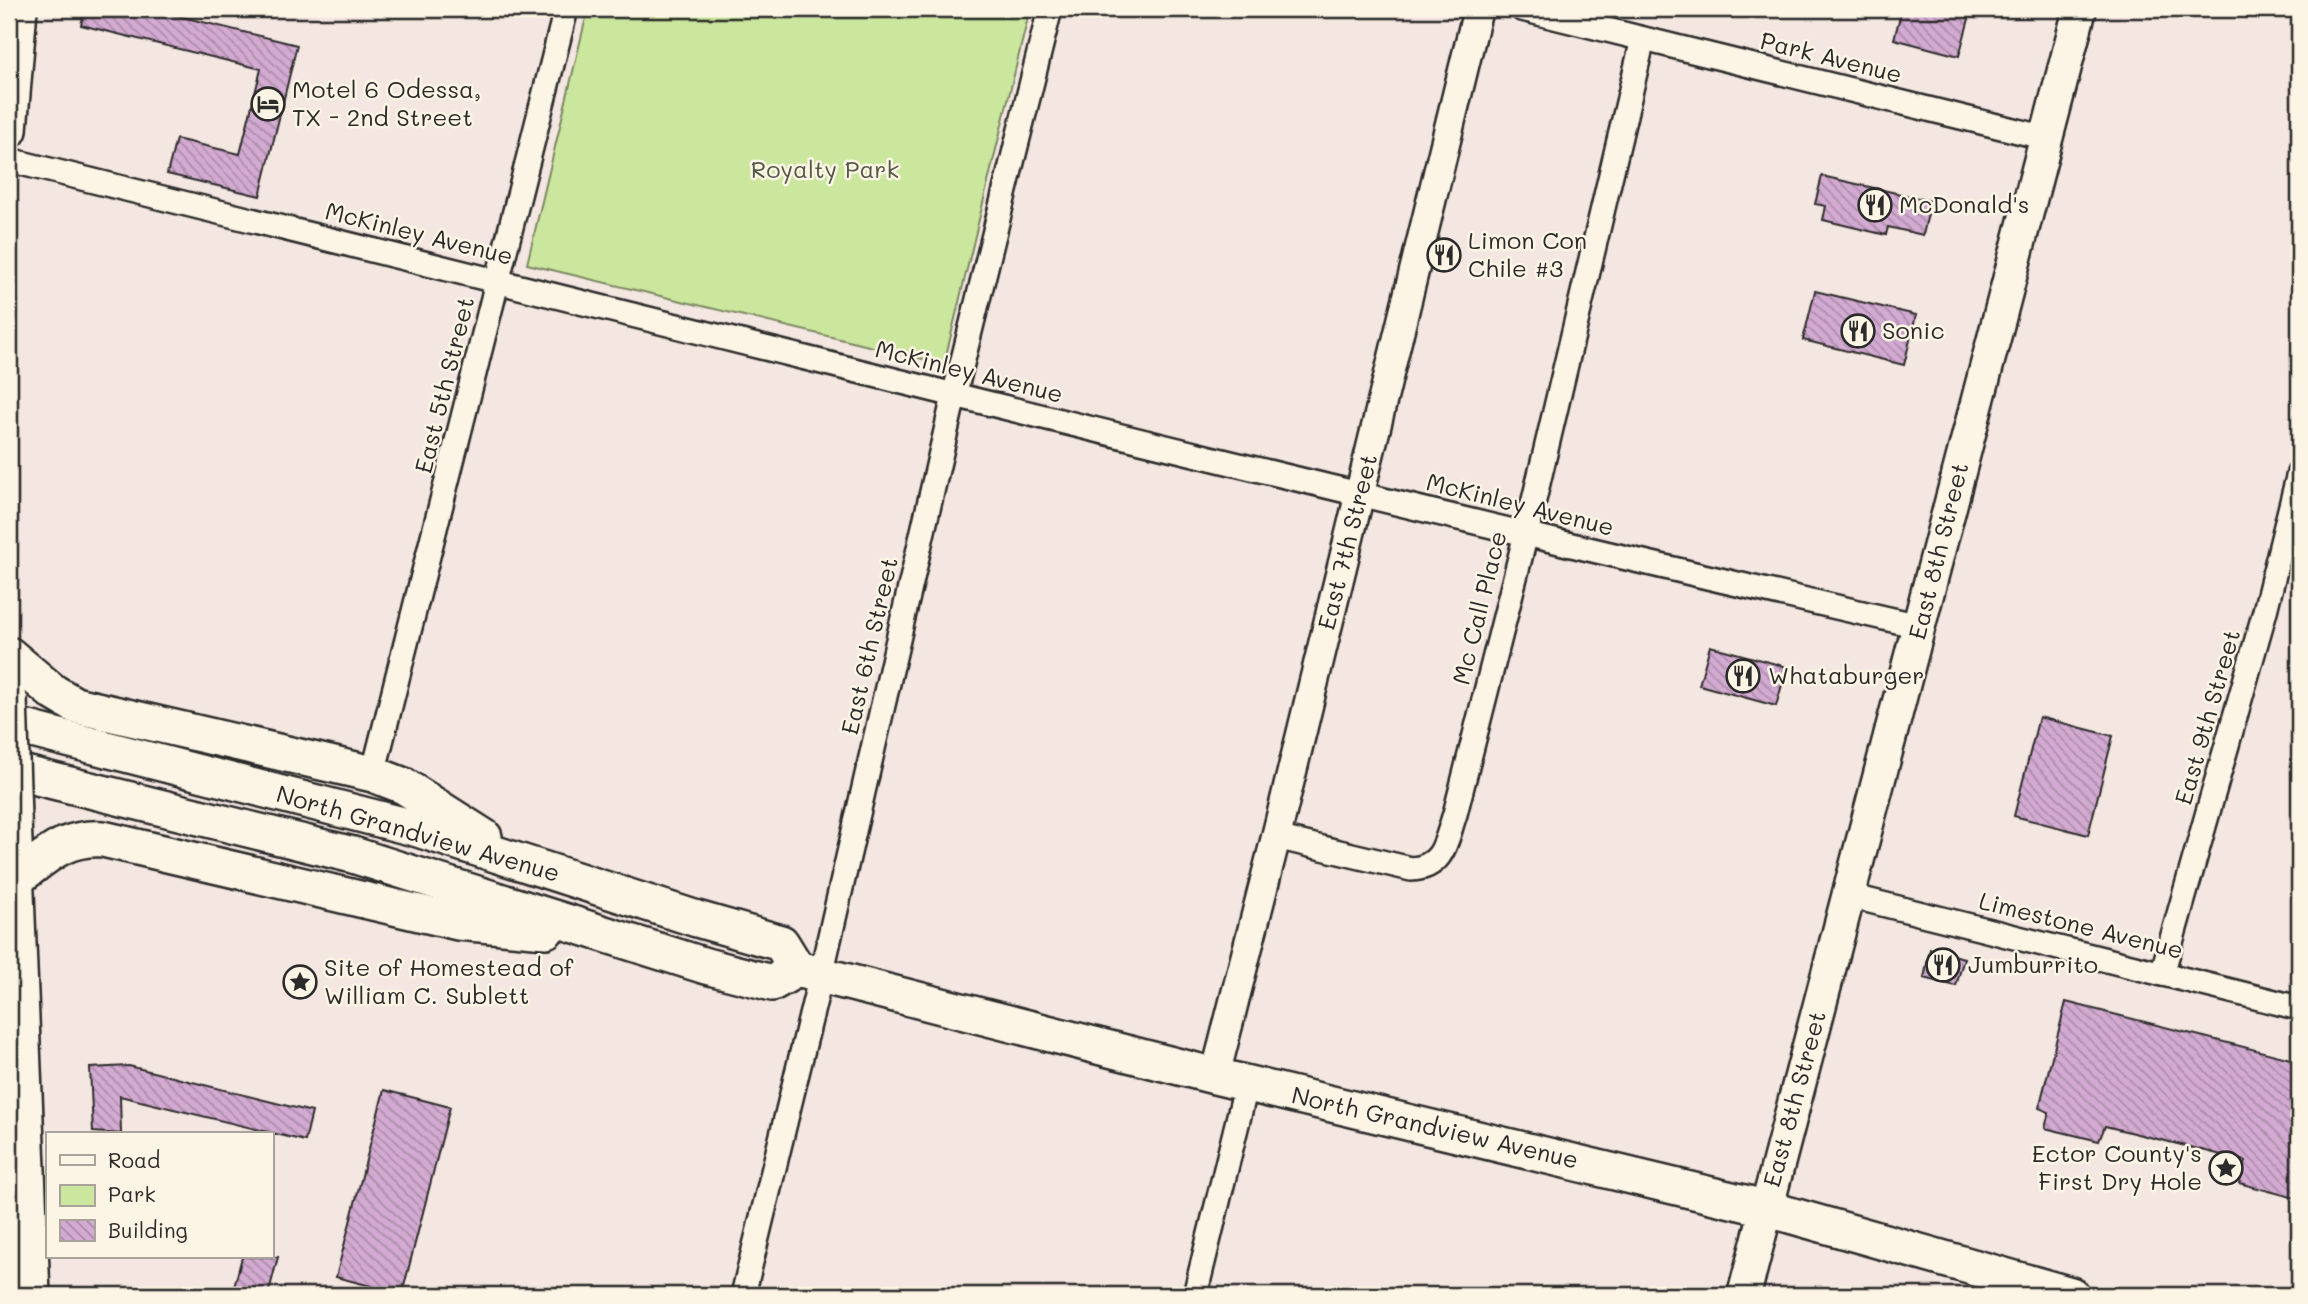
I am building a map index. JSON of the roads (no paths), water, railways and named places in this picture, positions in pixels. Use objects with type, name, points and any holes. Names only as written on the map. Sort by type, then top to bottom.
[{"type":"main road","points":[[9,130],[19,9]]},
{"type":"main road","name":"East 8th Street","points":[[1744,1295],[2080,9]]},
{"type":"main road","points":[[9,655],[53,692],[75,705],[373,774],[404,786],[532,867]]},
{"type":"main road","points":[[9,671],[14,717],[13,817],[32,1295]]},
{"type":"main road","name":"North Grandview Avenue","points":[[14,717],[418,829],[697,919],[782,943],[809,972]]},
{"type":"main road","name":"North Grandview Avenue","points":[[15,771],[353,855],[706,967],[772,983],[809,972],[1231,1080],[1765,1208],[2071,1295]]},
{"type":"main road","points":[[16,879],[63,844],[83,838],[103,839],[458,922],[608,935]]},
{"type":"street","name":"East 5th Street","points":[[373,774],[566,9]]},
{"type":"street","name":"East 6th Street","points":[[743,1295],[809,972],[1049,9]]},
{"type":"street","name":"East 7th Street","points":[[1195,1295],[1276,837],[1478,9]]},
{"type":"street","name":"Park Avenue","points":[[1522,9],[2046,138]]},
{"type":"street","name":"Mc Call Place","points":[[1276,837],[1411,869],[1426,869],[1442,851],[1455,814],[1525,534],[1643,39]]},
{"type":"street","name":"McKinley Avenue","points":[[9,159],[954,396],[1919,626]]},
{"type":"street","name":"East 9th Street","points":[[2162,974],[2265,611],[2299,473]]},
{"type":"street","name":"Limestone Avenue","points":[[1850,895],[2299,1008]]},
{"type":"place","name":"Motel 6 Odessa, TX - 2nd Street","points":[[268,104]]},
{"type":"place","name":"McDonald's","points":[[1875,205]]},
{"type":"place","name":"Limon Con Chile #3","points":[[1444,255]]},
{"type":"place","name":"Sonic","points":[[1858,331]]},
{"type":"place","name":"Whataburger","points":[[1743,676]]},
{"type":"place","name":"Jumburrito","points":[[1943,965]]},
{"type":"place","name":"Site of Homestead of William C. Sublett","points":[[300,982]]},
{"type":"place","name":"Ector County's First Dry Hole","points":[[2226,1168]]},
{"type":"park label","name":"Royalty Park","points":[[825,170]]}]
